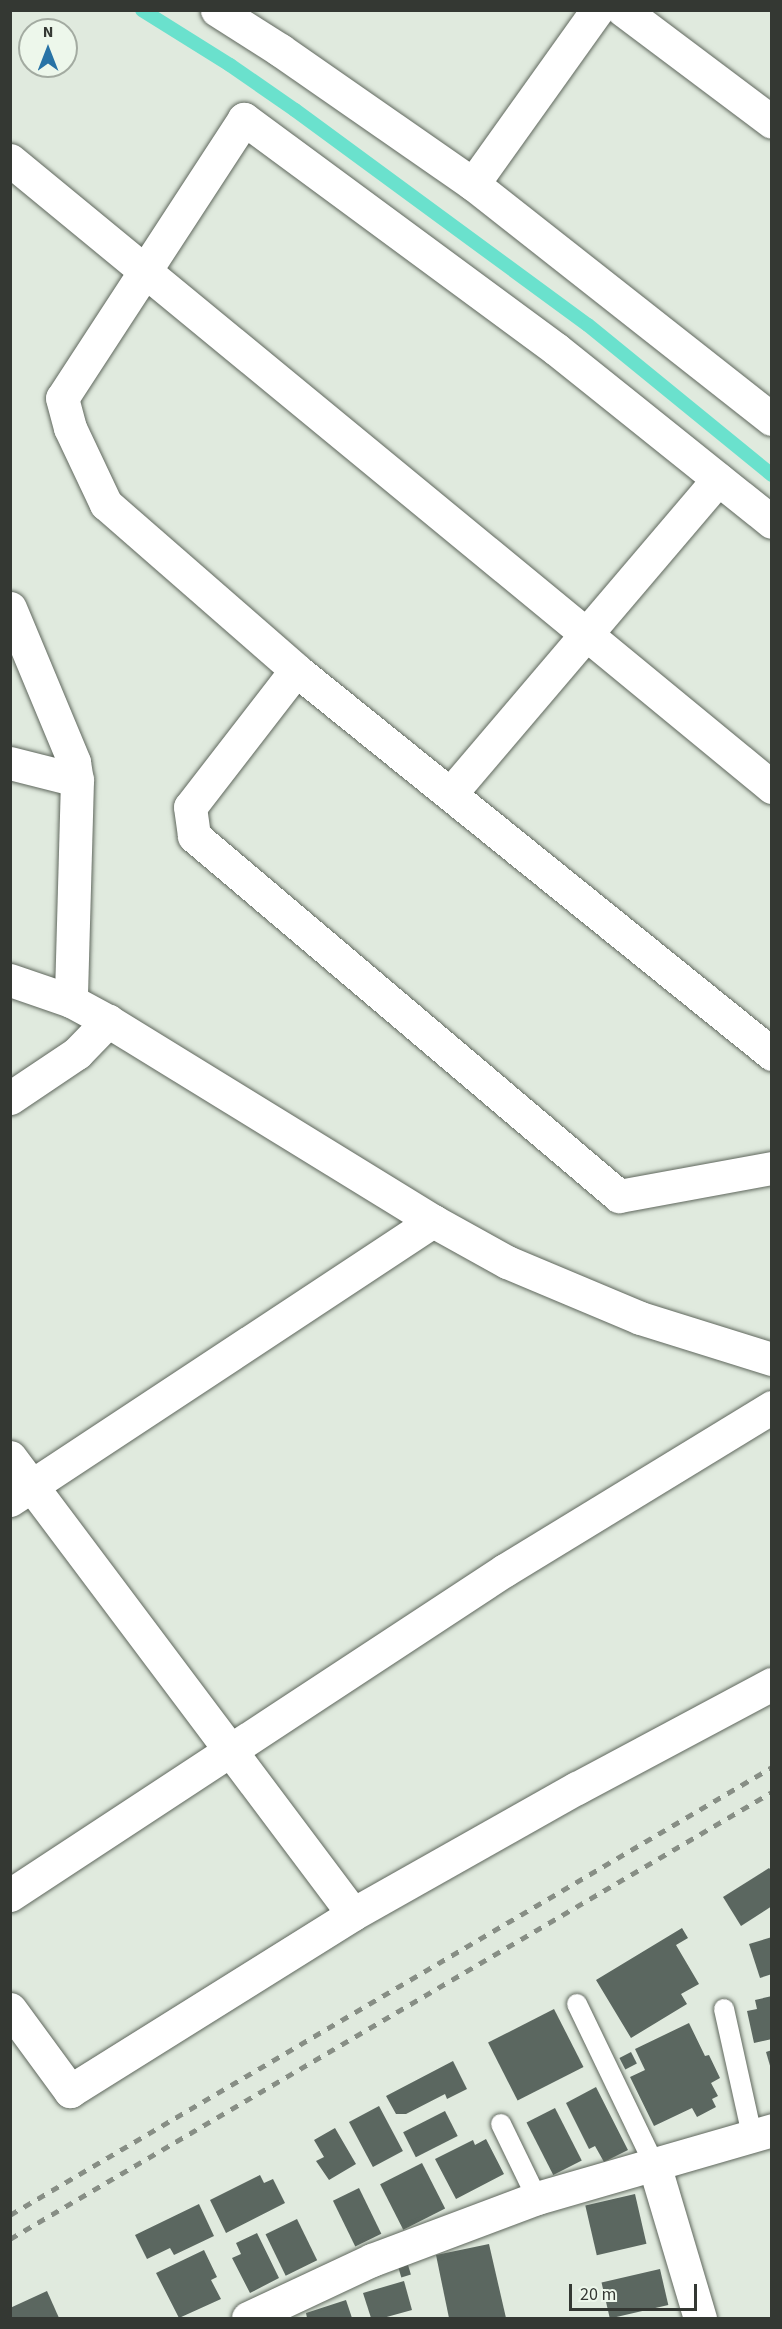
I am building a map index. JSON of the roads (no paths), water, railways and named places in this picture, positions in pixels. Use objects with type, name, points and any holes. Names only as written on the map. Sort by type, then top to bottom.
[{"type":"street","points":[[217,10],[280,50],[472,184],[771,419]]},
{"type":"street","points":[[472,184],[597,10]]},
{"type":"street","points":[[623,10],[771,122]]},
{"type":"street","points":[[771,522],[556,349],[244,118],[62,398],[70,428],[106,504],[296,670],[771,1054]]},
{"type":"street","points":[[10,160],[771,787]]},
{"type":"street","points":[[451,793],[718,478]]},
{"type":"street","points":[[10,608],[74,762],[77,780],[71,1001]]},
{"type":"street","points":[[296,670],[190,807],[194,836],[619,1196],[771,1168]]},
{"type":"street","points":[[10,764],[77,780]]},
{"type":"street","points":[[10,980],[71,1001],[108,1021],[433,1221],[507,1262],[640,1318],[771,1359]]},
{"type":"street","points":[[10,1098],[77,1053],[108,1021]]},
{"type":"street","points":[[21,1494],[433,1221]]},
{"type":"street","points":[[10,1895],[505,1570],[771,1407]]},
{"type":"street","points":[[10,1457],[21,1494],[230,1751],[353,1914]]},
{"type":"street","points":[[10,2010],[70,2091],[353,1914],[577,1788],[771,1684]]},
{"type":"street","points":[[248,2319],[372,2260],[537,2198],[762,2132]]},
{"type":"street","points":[[654,2164],[700,2319]]},
{"type":"lane","points":[[577,2004],[654,2164]]},
{"type":"lane","points":[[724,2008],[762,2132]]},
{"type":"lane","points":[[501,2124],[537,2198]]},
{"type":"waterway","points":[[142,10],[230,65],[295,110],[588,325],[772,475]]},
{"type":"railway","points":[[10,2215],[772,1767]]},
{"type":"railway","points":[[10,2239],[772,1792]]}]
